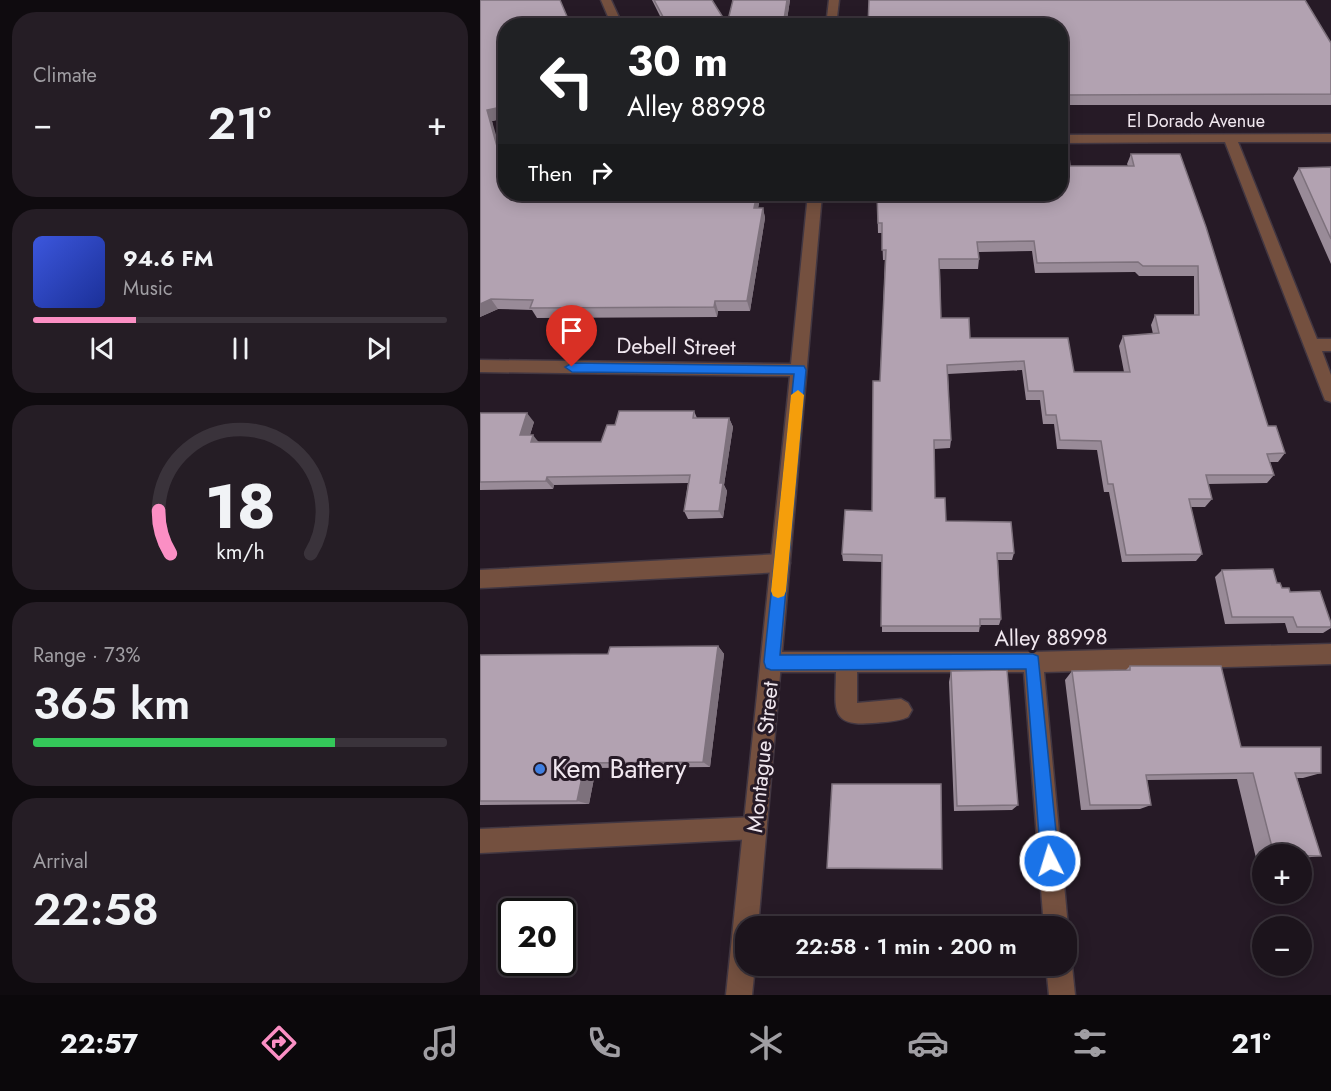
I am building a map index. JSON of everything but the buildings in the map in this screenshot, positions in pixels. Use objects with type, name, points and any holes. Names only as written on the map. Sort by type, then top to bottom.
[{"type":"street","points":[[606,0],[614,18]]},
{"type":"street","points":[[832,18],[834,0]]},
{"type":"street","name":"El Dorado Avenue","points":[[1068,139],[1331,138]]},
{"type":"street","points":[[1230,139],[1331,395]]},
{"type":"street","name":"Montague Street","points":[[747,916],[814,201]]},
{"type":"street","points":[[1311,345],[1331,345]]},
{"type":"street","name":"Debell Street","points":[[480,366],[800,370]]},
{"type":"street","points":[[480,579],[781,563]]},
{"type":"street","name":"Alley 88998","points":[[771,662],[1033,662],[1331,654]]},
{"type":"street","points":[[846,662],[848,710],[853,714],[901,710]]},
{"type":"street","points":[[1033,662],[1055,916]]},
{"type":"street","points":[[480,841],[755,828]]},
{"type":"street","name":"Montague Street","points":[[739,995],[741,976]]},
{"type":"street","points":[[1060,976],[1062,995]]},
{"type":"slow traffic","points":[[778,591],[798,395]]},
{"type":"place","name":"Kem Battery","points":[[540,769]]},
{"type":"route","points":[[572,367],[800,370],[771,662],[1033,662],[1050,861]]}]
